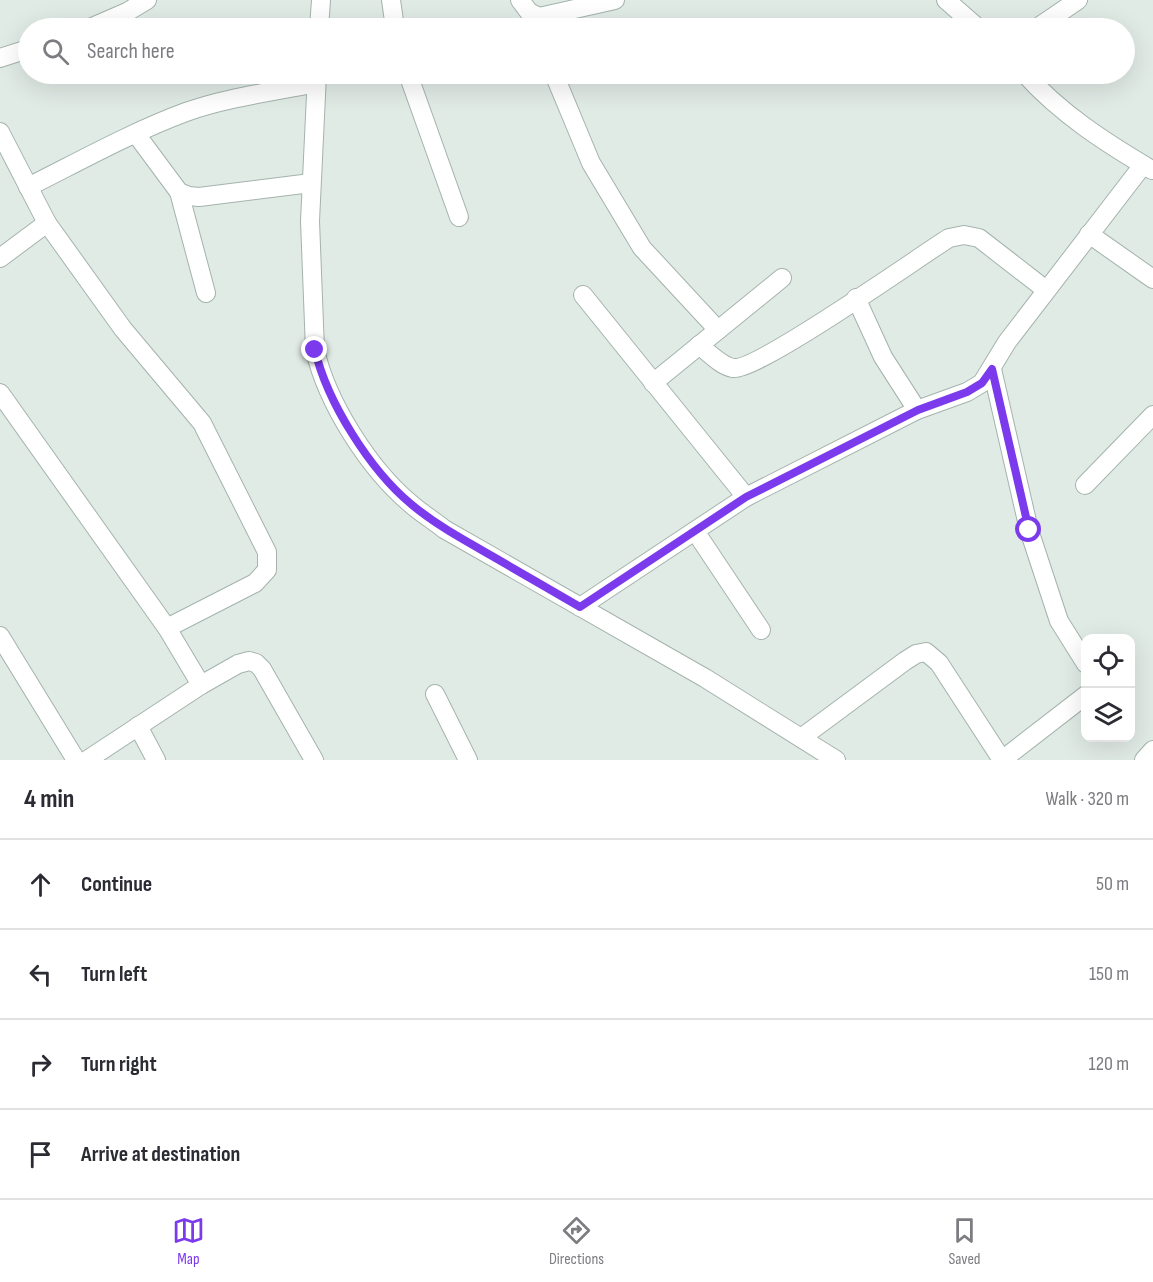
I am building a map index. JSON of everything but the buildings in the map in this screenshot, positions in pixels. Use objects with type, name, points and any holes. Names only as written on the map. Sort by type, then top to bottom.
[{"type":"street","points":[[113,18],[147,0]]},
{"type":"street","points":[[320,18],[321,0]]},
{"type":"street","points":[[391,0],[394,18]]},
{"type":"street","points":[[529,14],[539,17],[615,0]]},
{"type":"street","points":[[946,0],[967,18]]},
{"type":"street","points":[[1052,18],[1078,0]]},
{"type":"street","points":[[0,58],[18,52]]},
{"type":"street","points":[[28,187],[186,112],[294,84]]},
{"type":"street","points":[[317,84],[310,220],[315,350],[329,395],[353,435],[380,472],[409,503],[444,529],[705,678],[836,760]]},
{"type":"street","points":[[412,84],[459,217]]},
{"type":"street","points":[[558,84],[591,163],[642,248],[718,330]]},
{"type":"street","points":[[580,607],[746,497],[918,410],[967,392],[982,383],[1007,342],[1089,234],[1148,168],[1076,121],[1035,84]]},
{"type":"street","points":[[0,132],[47,223],[123,328],[202,423],[267,552],[267,570],[255,583],[167,628]]},
{"type":"street","points":[[136,134],[179,192],[206,293]]},
{"type":"street","points":[[179,192],[199,197],[311,183]]},
{"type":"street","points":[[0,258],[47,223]]},
{"type":"street","points":[[1089,234],[1153,279]]},
{"type":"street","points":[[699,345],[727,366],[745,367],[785,345],[949,237],[964,235],[979,238],[1046,290]]},
{"type":"street","points":[[653,383],[782,278]]},
{"type":"street","points":[[584,295],[746,497]]},
{"type":"street","points":[[856,298],[883,357],[918,410]]},
{"type":"street","points":[[992,369],[1029,530],[1059,621],[1081,656]]},
{"type":"street","points":[[0,393],[167,628],[201,685]]},
{"type":"street","points":[[1085,485],[1153,415]]},
{"type":"street","points":[[695,531],[761,630]]},
{"type":"street","points":[[0,636],[76,760]]},
{"type":"street","points":[[801,738],[905,661],[916,654],[926,652],[939,663],[1002,760],[1081,699]]},
{"type":"street","points":[[87,760],[201,685],[238,664],[249,661],[256,663],[262,669],[314,760]]},
{"type":"street","points":[[435,694],[468,760]]},
{"type":"street","points":[[138,726],[156,760]]},
{"type":"street","points":[[1144,760],[1153,750]]},
{"type":"route","points":[[315,350],[329,395],[353,435],[380,472],[409,503],[444,529],[580,607],[746,497],[918,410],[967,392],[982,383],[992,369],[1029,530]]}]
